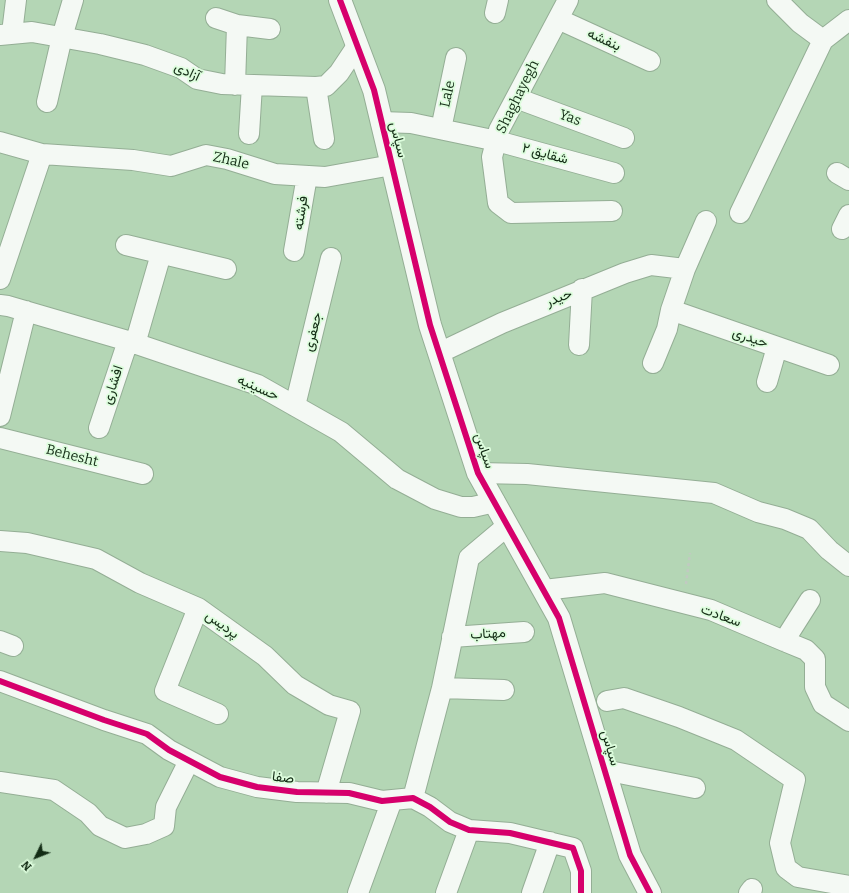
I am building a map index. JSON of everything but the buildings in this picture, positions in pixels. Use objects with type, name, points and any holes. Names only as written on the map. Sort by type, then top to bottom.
[{"type":"street","points":[[6,34],[16,0]]},
{"type":"street","points":[[47,102],[62,37],[74,0]]},
{"type":"street","name":"سپاس","points":[[340,0],[374,90],[430,325],[478,473],[559,618],[630,855],[650,893]]},
{"type":"street","name":"Shaghayegh","points":[[568,0],[500,130],[492,158],[498,203],[511,213],[612,211]]},
{"type":"street","points":[[777,0],[800,23],[823,40]]},
{"type":"street","points":[[216,18],[237,25],[270,28]]},
{"type":"street","name":"بنفشه","points":[[558,19],[650,61]]},
{"type":"street","points":[[740,213],[823,40],[849,20]]},
{"type":"street","points":[[237,25],[249,134]]},
{"type":"street","name":"آزادی","points":[[6,34],[32,32],[100,44],[145,55],[181,68],[197,79],[243,85],[326,86],[339,73],[357,46]]},
{"type":"street","name":"Lale","points":[[441,129],[456,58]]},
{"type":"street","points":[[316,87],[324,139]]},
{"type":"street","name":"Yas","points":[[516,98],[624,138]]},
{"type":"street","name":"شقایق ۲","points":[[381,122],[411,123],[497,141],[614,173]]},
{"type":"street","name":"Zhale","points":[[0,142],[42,154],[133,160],[171,166],[206,155],[227,159],[275,174],[324,177],[392,165]]},
{"type":"street","points":[[0,279],[42,154]]},
{"type":"street","name":"فرشته","points":[[294,251],[307,176]]},
{"type":"street","points":[[653,363],[667,329],[670,310],[685,269],[706,220]]},
{"type":"street","points":[[126,245],[226,270]]},
{"type":"street","name":"افشاری","points":[[99,428],[132,342],[161,254]]},
{"type":"street","name":"جعفری","points":[[295,406],[331,258]]},
{"type":"street","name":"حیدر","points":[[439,353],[502,323],[582,289],[651,265],[685,269]]},
{"type":"street","points":[[579,344],[582,289]]},
{"type":"street","name":"حسینیه","points":[[0,305],[26,311],[132,342],[258,385],[341,432],[397,479],[435,499],[461,506],[473,507],[495,502]]},
{"type":"street","name":"حیدری","points":[[670,310],[830,365]]},
{"type":"street","points":[[0,416],[26,311]]},
{"type":"street","points":[[767,382],[777,347]]},
{"type":"street","name":"Behesht","points":[[0,438],[143,474]]},
{"type":"street","points":[[478,473],[527,474],[714,493],[758,512],[785,519],[809,529],[829,550],[849,566]]},
{"type":"street","points":[[507,526],[469,558],[442,688],[413,798],[430,806],[450,822],[469,830],[510,833],[574,848],[581,871],[581,893]]},
{"type":"street","name":"پردیس","points":[[0,541],[27,543],[96,558],[140,583],[198,608],[265,656],[295,685],[329,705],[350,712],[326,793]]},
{"type":"street","name":"سعادت","points":[[544,590],[605,583],[711,610],[806,650],[815,659],[815,687],[823,704],[849,721]]},
{"type":"street","points":[[784,641],[810,600]]},
{"type":"street","points":[[198,608],[165,691],[218,714]]},
{"type":"street","name":"مهتاب","points":[[452,637],[524,632]]},
{"type":"street","name":"صفا","points":[[0,681],[104,720],[147,734],[169,750],[220,777],[258,787],[297,792],[349,793],[382,801],[413,798]]},
{"type":"street","points":[[442,688],[504,690]]},
{"type":"street","points":[[607,701],[624,698],[679,717],[736,740],[795,780],[780,844],[786,868],[798,876],[849,886]]},
{"type":"street","points":[[0,782],[54,790],[88,813],[100,826],[125,838],[146,834],[164,826],[166,807],[189,761]]},
{"type":"street","points":[[604,770],[695,788]]},
{"type":"street","points":[[358,893],[392,800]]},
{"type":"street","points":[[446,893],[469,830]]},
{"type":"street","points":[[532,893],[550,842]]},
{"type":"path","points":[[684,603],[690,553]]},
{"type":"cycle path","points":[[340,0],[374,90],[430,325],[478,473],[559,618],[630,855],[650,893]]},
{"type":"cycle path","points":[[0,681],[104,720],[147,734],[169,750],[220,777],[257,787],[297,792],[349,793],[382,801],[413,798],[430,807],[450,822],[469,830],[510,833],[573,848],[581,871],[581,893]]}]
